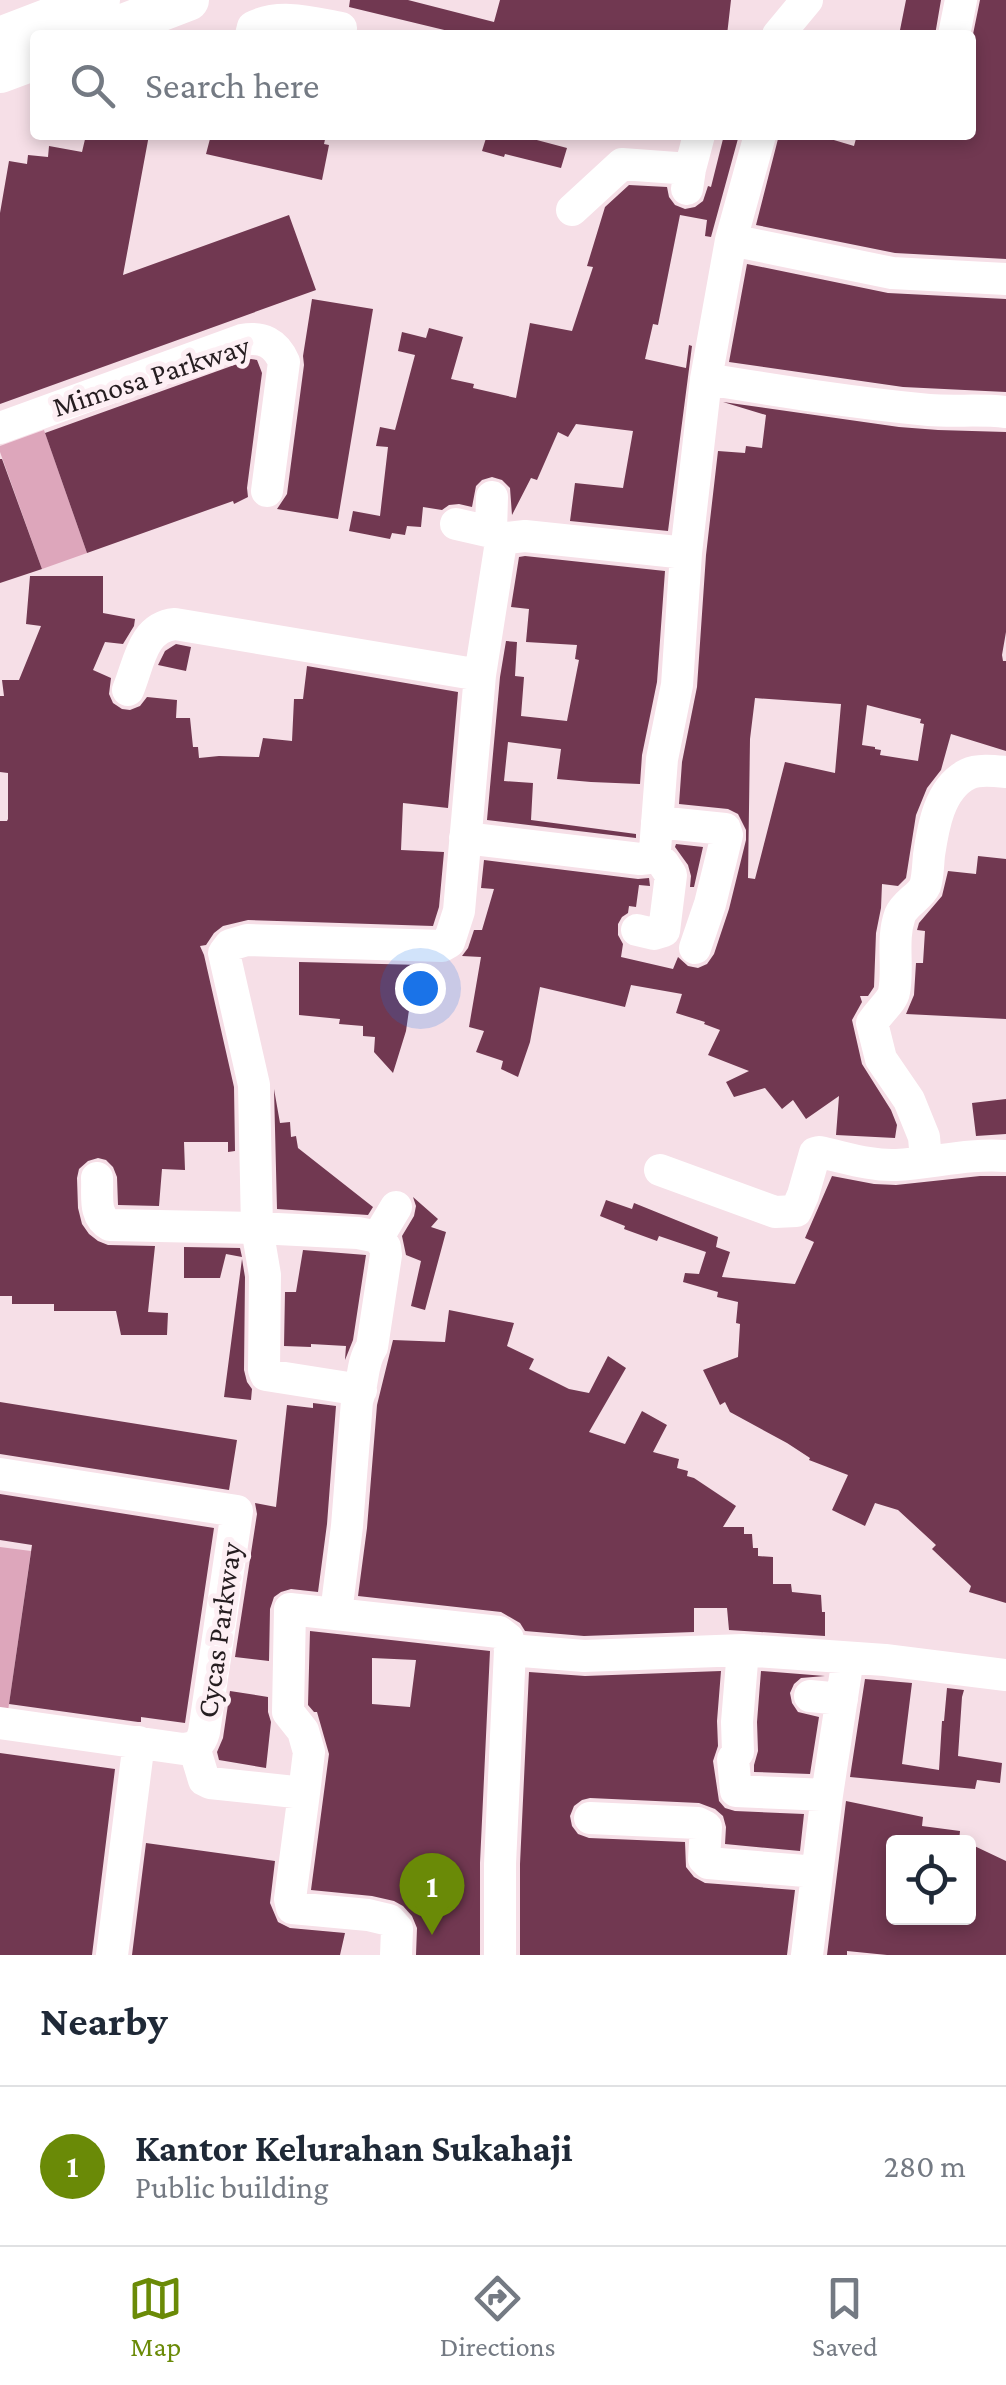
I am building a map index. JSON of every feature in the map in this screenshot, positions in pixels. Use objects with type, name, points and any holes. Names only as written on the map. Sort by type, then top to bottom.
[{"type":"main road","points":[[0,38],[99,0]]},
{"type":"main road","points":[[110,30],[183,1]]},
{"type":"main road","points":[[0,72],[30,61]]},
{"type":"street","points":[[780,30],[807,0]]},
{"type":"street","points":[[955,30],[962,0]]},
{"type":"street","points":[[252,30],[290,10],[342,21]]},
{"type":"street","points":[[572,210],[622,164],[688,179],[698,140]]},
{"type":"street","points":[[652,856],[662,759],[676,685],[706,379],[731,240],[759,140]]},
{"type":"street","points":[[731,240],[892,273],[1006,279]]},
{"type":"street","name":"Mimosa Parkway","points":[[0,428],[242,340],[260,339],[276,348],[284,362],[268,491]]},
{"type":"street","points":[[706,379],[853,403],[1006,412]]},
{"type":"street","points":[[361,1390],[266,1374],[264,1370],[265,1275],[258,1228],[254,1085],[224,953],[230,945],[247,940],[442,946],[452,937],[459,911],[480,676],[498,550],[492,498]]},
{"type":"street","points":[[456,524],[496,537],[525,536],[686,553]]},
{"type":"street","points":[[128,690],[146,641],[157,629],[175,624],[480,676]]},
{"type":"street","points":[[926,1161],[924,1137],[909,1100],[881,1059],[872,1023],[894,993],[896,934],[901,914],[924,889],[934,823],[942,804],[968,774],[1006,772]]},
{"type":"street","points":[[657,822],[725,829],[727,835],[695,948]]},
{"type":"street","points":[[465,838],[640,859],[652,856],[672,875],[664,931],[654,934],[637,930]]},
{"type":"street","points":[[660,1170],[775,1212],[788,1212],[796,1210],[803,1195],[815,1153],[894,1165],[990,1154],[1006,1156]]},
{"type":"street","points":[[97,1178],[98,1212],[100,1219],[110,1225],[358,1233],[378,1237],[385,1247],[374,1336],[365,1357],[357,1401],[336,1613]]},
{"type":"street","points":[[378,1237],[396,1207]]},
{"type":"street","name":"Cycas Parkway","points":[[0,1474],[237,1511],[204,1732],[195,1746]]},
{"type":"street","points":[[396,1955],[397,1929],[389,1920],[292,1908],[308,1752],[303,1730],[288,1712],[290,1608],[499,1632],[508,1638],[500,1955]]},
{"type":"street","points":[[510,1650],[584,1656],[742,1650],[1006,1675]]},
{"type":"street","points":[[742,1650],[738,1752],[733,1759],[736,1791],[827,1795]]},
{"type":"street","points":[[807,1955],[827,1795],[826,1697],[848,1658]]},
{"type":"street","points":[[0,1723],[183,1750],[195,1746],[204,1780],[210,1783],[304,1793]]},
{"type":"street","points":[[112,1955],[139,1742]]},
{"type":"street","points":[[590,1818],[698,1823],[706,1828],[704,1858],[708,1863],[818,1872]]},
{"type":"shaded area","points":[[44,430],[87,553],[42,569],[0,446]]},
{"type":"shaded area","points":[[0,1547],[31,1551],[7,1718],[0,1717]]},
{"type":"building","points":[[350,0],[408,0],[494,22],[500,0],[731,0],[728,30],[444,30],[349,7]]},
{"type":"building","points":[[906,0],[941,0],[936,30],[900,30]]},
{"type":"building","points":[[980,0],[1006,0],[1006,259],[895,253],[756,225],[778,140],[834,140],[854,146],[856,140],[976,140],[974,30]]},
{"type":"building","points":[[85,140],[148,140],[123,275],[289,215],[316,290],[0,404],[0,213],[9,161],[27,164],[28,155],[48,157],[49,146],[82,152]]},
{"type":"building","points":[[210,140],[325,140],[324,144],[329,145],[322,180],[206,154]]},
{"type":"building","points":[[485,140],[537,140],[567,148],[561,168],[482,151]]},
{"type":"building","points":[[723,140],[738,140],[711,237],[705,236],[707,220],[680,215],[658,325],[653,324],[645,359],[686,368],[689,345],[692,346],[668,531],[570,521],[575,483],[623,488],[633,431],[576,424],[568,437],[558,432],[537,480],[531,478],[512,515],[510,488],[492,477],[476,486],[472,507],[423,507],[421,527],[407,526],[405,535],[392,533],[390,539],[349,531],[353,511],[380,516],[388,447],[376,446],[380,427],[395,430],[415,355],[398,351],[402,332],[426,338],[429,328],[463,337],[451,379],[516,398],[530,323],[572,331],[593,267],[587,266],[605,207],[629,185],[667,187],[675,205],[685,209],[703,201],[708,186],[711,187]]},
{"type":"building","points":[[747,264],[888,293],[1006,299],[1006,392],[903,387],[729,362]]},
{"type":"building","points":[[312,299],[373,309],[338,519],[277,509],[287,494]]},
{"type":"building","points":[[257,360],[262,373],[248,497],[87,553],[45,433]]},
{"type":"building","points":[[723,402],[899,427],[1006,432],[1006,632],[1002,655],[1006,661],[1006,751],[951,734],[941,770],[927,788],[916,815],[906,878],[898,886],[882,884],[874,987],[868,996],[860,996],[862,1002],[852,1020],[862,1064],[897,1125],[895,1138],[836,1135],[839,1096],[806,1119],[793,1100],[782,1109],[765,1088],[734,1097],[726,1082],[749,1071],[708,1055],[720,1030],[676,1013],[682,994],[631,985],[625,1007],[540,987],[530,1042],[518,1077],[501,1069],[503,1061],[476,1052],[484,1031],[469,1027],[481,957],[462,956],[474,930],[482,930],[494,889],[481,888],[484,860],[649,878],[650,886],[639,885],[636,907],[629,906],[618,924],[623,944],[621,957],[673,969],[678,957],[688,966],[698,968],[714,954],[729,909],[746,830],[738,814],[728,809],[679,804],[682,762],[697,687],[718,451],[745,453],[746,446],[762,448],[766,415]],"holes":[[[755,698],[841,704],[835,773],[785,762],[755,879],[748,878],[750,739]],[[867,705],[921,719],[924,724],[918,761],[880,755],[881,750],[862,745]]]},
{"type":"building","points":[[0,459],[42,569],[0,583]]},
{"type":"building","points":[[519,557],[665,571],[657,682],[640,784],[557,779],[561,749],[508,742],[504,781],[533,783],[531,820],[636,834],[636,838],[487,820],[506,641],[517,642],[515,676],[524,677],[521,716],[567,721],[579,660],[575,659],[577,645],[526,642],[529,609],[511,607]]},
{"type":"building","points":[[30,576],[103,576],[103,613],[135,619],[123,644],[105,642],[93,670],[111,678],[109,694],[122,709],[140,706],[147,697],[177,700],[176,718],[190,718],[193,747],[198,747],[199,758],[259,757],[263,738],[292,741],[294,699],[303,699],[307,666],[458,692],[448,808],[403,803],[401,850],[444,852],[439,907],[433,926],[248,920],[223,926],[206,945],[200,946],[234,1087],[235,1151],[228,1152],[228,1142],[184,1142],[185,1170],[162,1169],[159,1206],[118,1205],[117,1177],[106,1160],[88,1161],[79,1169],[78,1208],[89,1234],[108,1245],[155,1246],[148,1312],[168,1313],[167,1335],[121,1335],[116,1311],[54,1311],[54,1304],[12,1304],[12,1296],[0,1296],[0,821],[8,819],[8,773],[0,772],[0,696],[4,696],[2,680],[19,680],[41,626],[26,624]]},
{"type":"building","points":[[176,644],[191,647],[186,671],[158,665],[165,651]]},
{"type":"building","points":[[676,844],[703,847],[694,887],[690,887],[688,865]]},
{"type":"building","points":[[978,856],[1006,859],[1006,1019],[906,1014],[914,995],[916,963],[923,963],[925,931],[917,930],[919,923],[942,896],[948,871],[976,874]]},
{"type":"building","points":[[299,962],[423,965],[419,996],[411,996],[406,1031],[393,1073],[374,1052],[375,1037],[363,1036],[363,1026],[339,1024],[340,1019],[299,1015]]},
{"type":"building","points":[[274,1089],[280,1123],[290,1122],[291,1137],[296,1136],[298,1148],[373,1207],[368,1215],[277,1209]]},
{"type":"building","points":[[1006,1099],[1006,1134],[976,1136],[972,1103]]},
{"type":"building","points":[[832,1176],[896,1185],[1006,1176],[1006,1603],[969,1592],[971,1586],[932,1549],[936,1545],[898,1510],[875,1503],[865,1526],[832,1510],[848,1475],[809,1460],[787,1443],[730,1412],[725,1402],[720,1405],[703,1370],[738,1357],[738,1302],[683,1282],[685,1273],[699,1274],[706,1252],[659,1236],[657,1241],[600,1216],[606,1200],[632,1209],[634,1203],[718,1237],[716,1247],[730,1252],[722,1277],[795,1284],[814,1242],[805,1238]]},
{"type":"building","points":[[413,1197],[438,1219],[431,1227],[446,1232],[425,1310],[411,1306],[421,1261],[406,1255],[402,1236],[414,1216]]},
{"type":"building","points":[[184,1247],[240,1248],[242,1257],[226,1254],[220,1278],[184,1278]]},
{"type":"building","points":[[303,1250],[366,1255],[353,1340],[345,1360],[346,1346],[284,1346],[285,1292],[296,1292]]},
{"type":"building","points":[[242,1259],[244,1370],[252,1389],[251,1400],[224,1397]]},
{"type":"building","points":[[449,1310],[514,1323],[507,1346],[534,1359],[529,1369],[569,1389],[589,1393],[608,1356],[626,1368],[589,1432],[625,1444],[642,1411],[667,1425],[653,1452],[679,1459],[677,1468],[688,1471],[687,1476],[736,1506],[723,1527],[744,1527],[744,1534],[752,1534],[758,1556],[773,1557],[773,1584],[791,1584],[792,1592],[821,1595],[825,1636],[729,1630],[727,1608],[694,1608],[694,1632],[584,1636],[525,1631],[520,1623],[501,1612],[358,1596],[377,1405],[393,1340],[445,1342]]},
{"type":"building","points":[[0,1402],[237,1440],[229,1490],[0,1454]]},
{"type":"building","points":[[313,1403],[336,1406],[318,1592],[291,1589],[274,1597],[270,1609],[269,1661],[235,1657],[257,1514],[255,1503],[276,1507],[287,1405],[313,1408]]},
{"type":"building","points":[[0,1494],[214,1528],[185,1723],[141,1717],[138,1722],[9,1704],[32,1545],[0,1540]]},
{"type":"building","points":[[310,1631],[490,1651],[480,1863],[480,1955],[416,1955],[417,1928],[403,1906],[372,1896],[311,1890],[329,1754],[317,1712],[308,1705]],"holes":[[[372,1658],[416,1660],[410,1707],[372,1704]]]},
{"type":"building","points":[[721,1671],[718,1746],[713,1761],[719,1801],[735,1811],[804,1814],[800,1851],[725,1844],[723,1816],[699,1803],[590,1798],[574,1806],[572,1826],[578,1834],[589,1838],[685,1842],[686,1867],[705,1883],[795,1890],[787,1955],[520,1955],[529,1672],[585,1676]]},
{"type":"building","points":[[761,1671],[825,1676],[801,1678],[790,1693],[798,1712],[819,1717],[810,1774],[754,1772]]},
{"type":"building","points":[[865,1679],[912,1683],[902,1764],[939,1770],[947,1688],[964,1690],[958,1756],[1002,1763],[1000,1783],[977,1780],[975,1789],[850,1777]]},
{"type":"building","points":[[230,1691],[268,1697],[271,1722],[266,1768],[219,1760],[217,1752]]},
{"type":"building","points":[[0,1753],[115,1769],[92,1955],[0,1955]]},
{"type":"building","points":[[846,1801],[923,1817],[922,1826],[960,1831],[960,1835],[886,1835],[886,1925],[976,1925],[976,1847],[1006,1861],[1006,1955],[847,1951],[847,1955],[827,1955]]},
{"type":"building","points":[[146,1843],[275,1861],[270,1903],[278,1922],[290,1928],[345,1933],[340,1955],[132,1955]]},
{"type":"place","name":"Kantor Kelurahan Sukahaji","points":[[432,1935]]}]
